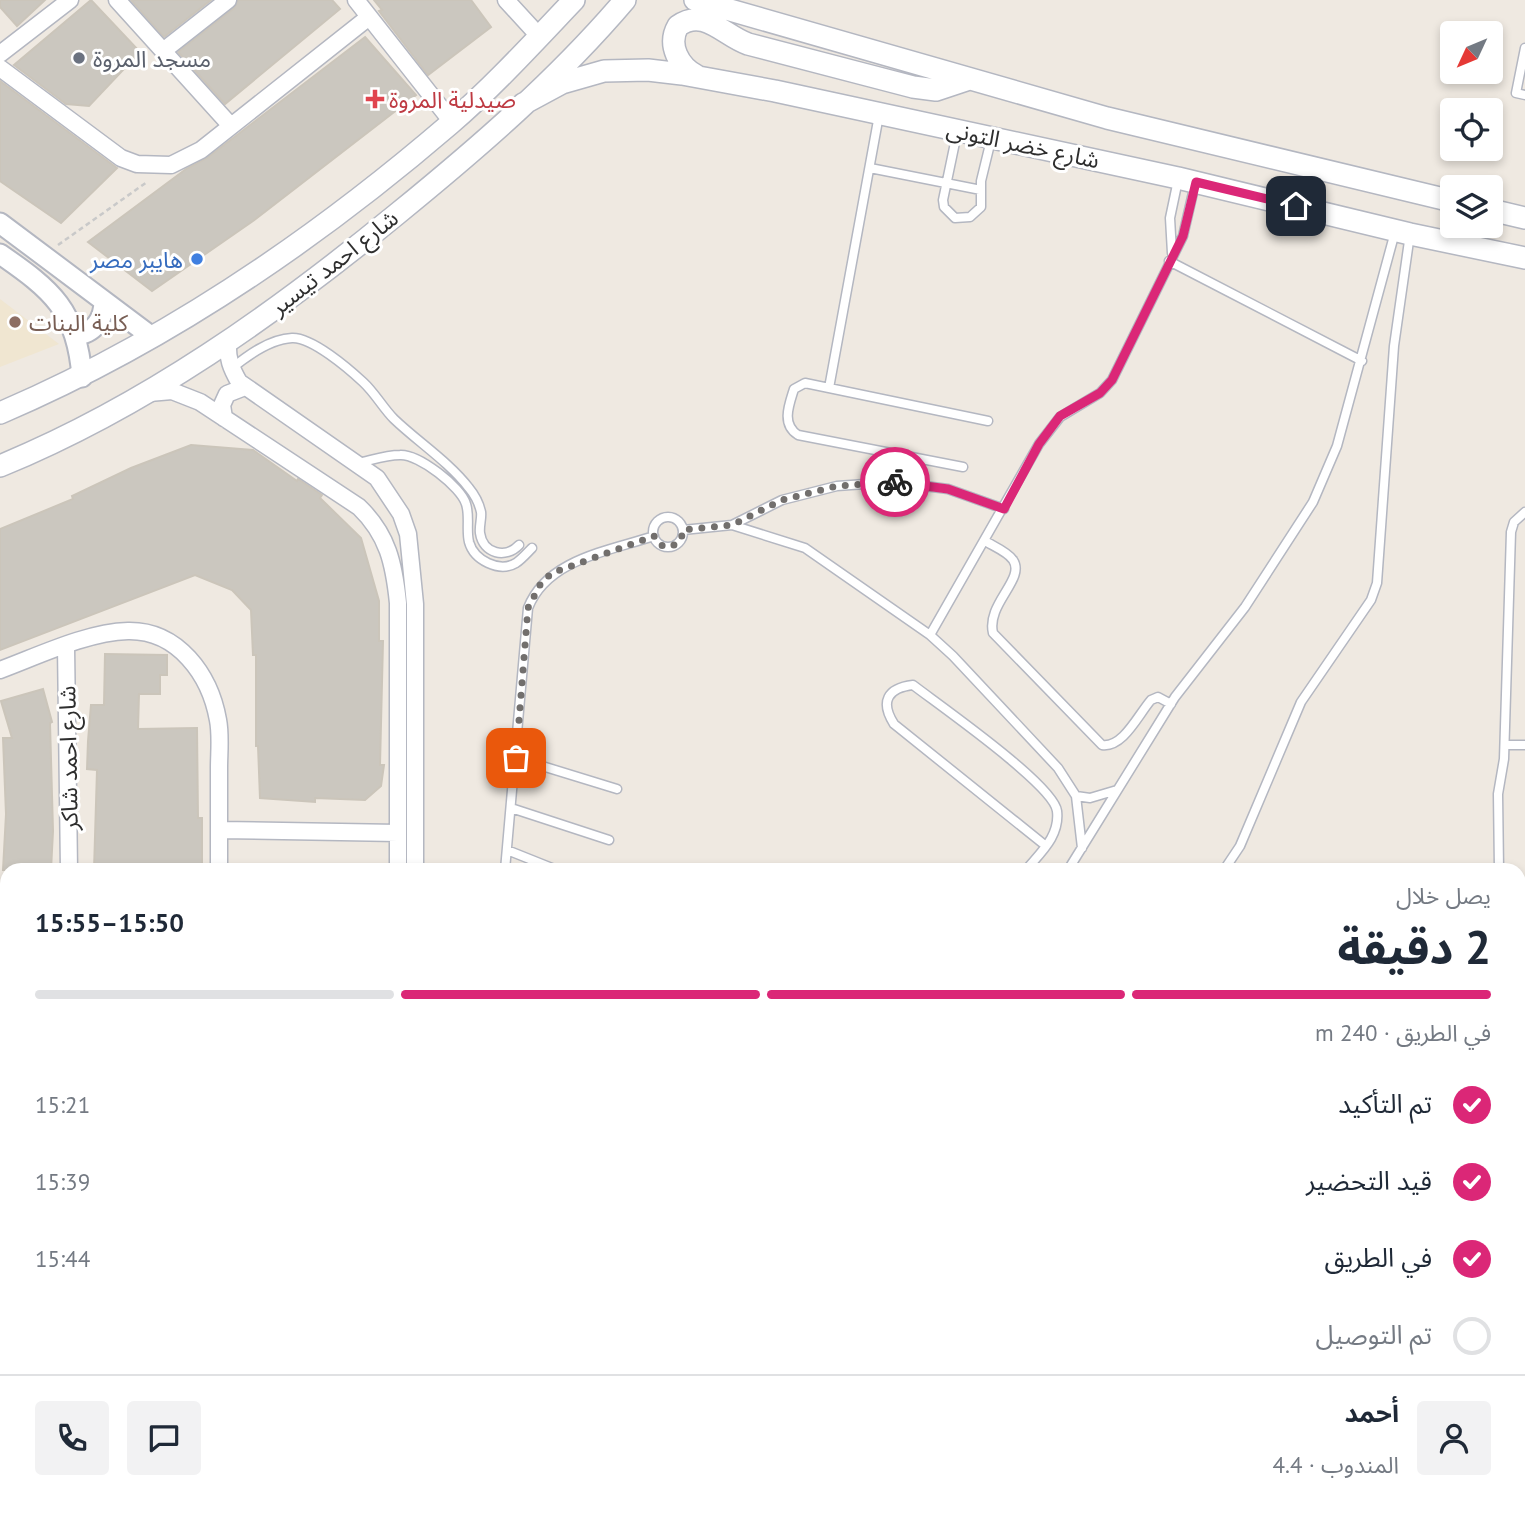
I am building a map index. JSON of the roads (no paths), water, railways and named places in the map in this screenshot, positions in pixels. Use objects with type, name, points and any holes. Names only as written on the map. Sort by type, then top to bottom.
[{"type":"main road","name":"شارع احمد تيسير","points":[[0,413],[82,377],[152,337],[293,247],[452,122],[574,0]]},
{"type":"main road","name":"شارع احمد تيسير","points":[[0,466],[68,435],[140,396],[228,342],[289,299],[442,177],[523,104],[625,0]]},
{"type":"main road","name":"شارع خضر التونى","points":[[693,7],[1107,118],[1440,198]]},
{"type":"main road","points":[[693,7],[675,32],[674,50],[684,68],[701,78]]},
{"type":"main road","name":"شارع خضر التونى","points":[[523,104],[562,83],[604,71],[648,70],[701,78],[991,137],[1187,180],[1403,233],[1525,258]]},
{"type":"main road","points":[[1503,213],[1525,218]]},
{"type":"street","points":[[0,54],[70,0]]},
{"type":"street","points":[[117,0],[231,126]]},
{"type":"street","points":[[163,51],[228,0]]},
{"type":"street","points":[[356,0],[452,122]]},
{"type":"street","points":[[506,0],[539,37]]},
{"type":"street","points":[[0,68],[121,158],[137,164],[171,165],[194,155],[369,17]]},
{"type":"street","points":[[0,32],[14,43]]},
{"type":"street","points":[[0,223],[152,337]]},
{"type":"street","points":[[0,254],[40,282],[68,318],[75,335],[82,377]]},
{"type":"street","points":[[75,335],[88,332],[99,322],[104,301]]},
{"type":"street","points":[[228,342],[227,354],[231,369],[245,387],[376,478],[390,495],[408,534],[415,604],[415,863]]},
{"type":"street","points":[[224,418],[222,405],[227,394],[245,387]]},
{"type":"street","points":[[140,396],[156,391],[185,395],[224,418],[359,507],[379,529],[388,544],[395,569],[398,603],[398,863]]},
{"type":"street","points":[[0,670],[108,633],[129,631],[151,634],[171,643],[189,657],[202,674],[219,721],[219,863]]},
{"type":"street","name":"شارع احمد شاكر","points":[[66,646],[69,863]]},
{"type":"street","points":[[219,830],[398,833]]},
{"type":"lane","points":[[1525,48],[1516,93],[1525,95]]},
{"type":"lane","points":[[830,388],[880,113]]},
{"type":"lane","points":[[958,130],[946,183],[944,207],[955,218],[970,218],[981,206],[981,190],[991,137]]},
{"type":"lane","points":[[870,168],[981,190]]},
{"type":"lane","points":[[1170,257],[1170,218],[1187,180]]},
{"type":"lane","points":[[930,635],[1039,444],[1060,416],[1100,393],[1112,380],[1170,257],[1183,236],[1187,180]]},
{"type":"lane","points":[[1072,863],[1171,704],[1245,607],[1313,502],[1337,446],[1403,233]]},
{"type":"lane","points":[[1229,863],[1240,846],[1301,702],[1371,600],[1377,583],[1403,233]]},
{"type":"lane","points":[[1170,257],[1362,361]]},
{"type":"lane","points":[[231,369],[250,354],[269,345],[292,338],[310,341],[364,383],[392,418],[468,487],[478,502],[481,513],[480,533],[484,543],[500,554],[508,554],[519,545]]},
{"type":"lane","points":[[963,467],[794,432],[787,418],[794,389],[805,383],[988,421]]},
{"type":"lane","points":[[358,463],[401,454],[414,457],[435,471],[458,490],[466,501],[469,541],[475,555],[487,563],[504,566],[515,563],[532,548]]},
{"type":"lane","points":[[683,530],[732,525],[782,500],[837,486],[893,482],[948,489],[1004,509]]},
{"type":"lane","points":[[1499,863],[1498,794],[1505,745],[1511,532],[1514,522],[1525,512]]},
{"type":"lane","points":[[673,517],[683,530],[681,540],[671,547],[660,545],[654,536],[655,525],[663,518],[673,517]]},
{"type":"lane","points":[[732,525],[805,548],[930,635],[1058,768],[1076,796],[1082,848]]},
{"type":"lane","points":[[506,863],[528,608],[552,573],[654,536]]},
{"type":"lane","points":[[985,541],[1013,559],[1016,567],[1016,575],[993,613],[993,633],[1101,745],[1110,746],[1119,741],[1151,700],[1158,697],[1171,704]]},
{"type":"lane","points":[[1032,863],[1046,846],[1054,836],[1057,807],[1041,785],[914,685],[899,686],[888,697],[886,711],[894,724],[1046,846]]},
{"type":"lane","points":[[1505,745],[1525,745]]},
{"type":"lane","points":[[516,758],[617,789]]},
{"type":"lane","points":[[1076,796],[1105,796],[1118,790]]},
{"type":"lane","points":[[511,808],[609,840]]},
{"type":"lane","points":[[507,849],[540,863]]},
{"type":"place","name":"مسجد المروة","points":[[79,58]]},
{"type":"place","name":"صيدلية المروة","points":[[375,99]]},
{"type":"place","name":"هايبر مصر","points":[[197,259]]},
{"type":"place","name":"كلية البنات","points":[[15,322]]}]
